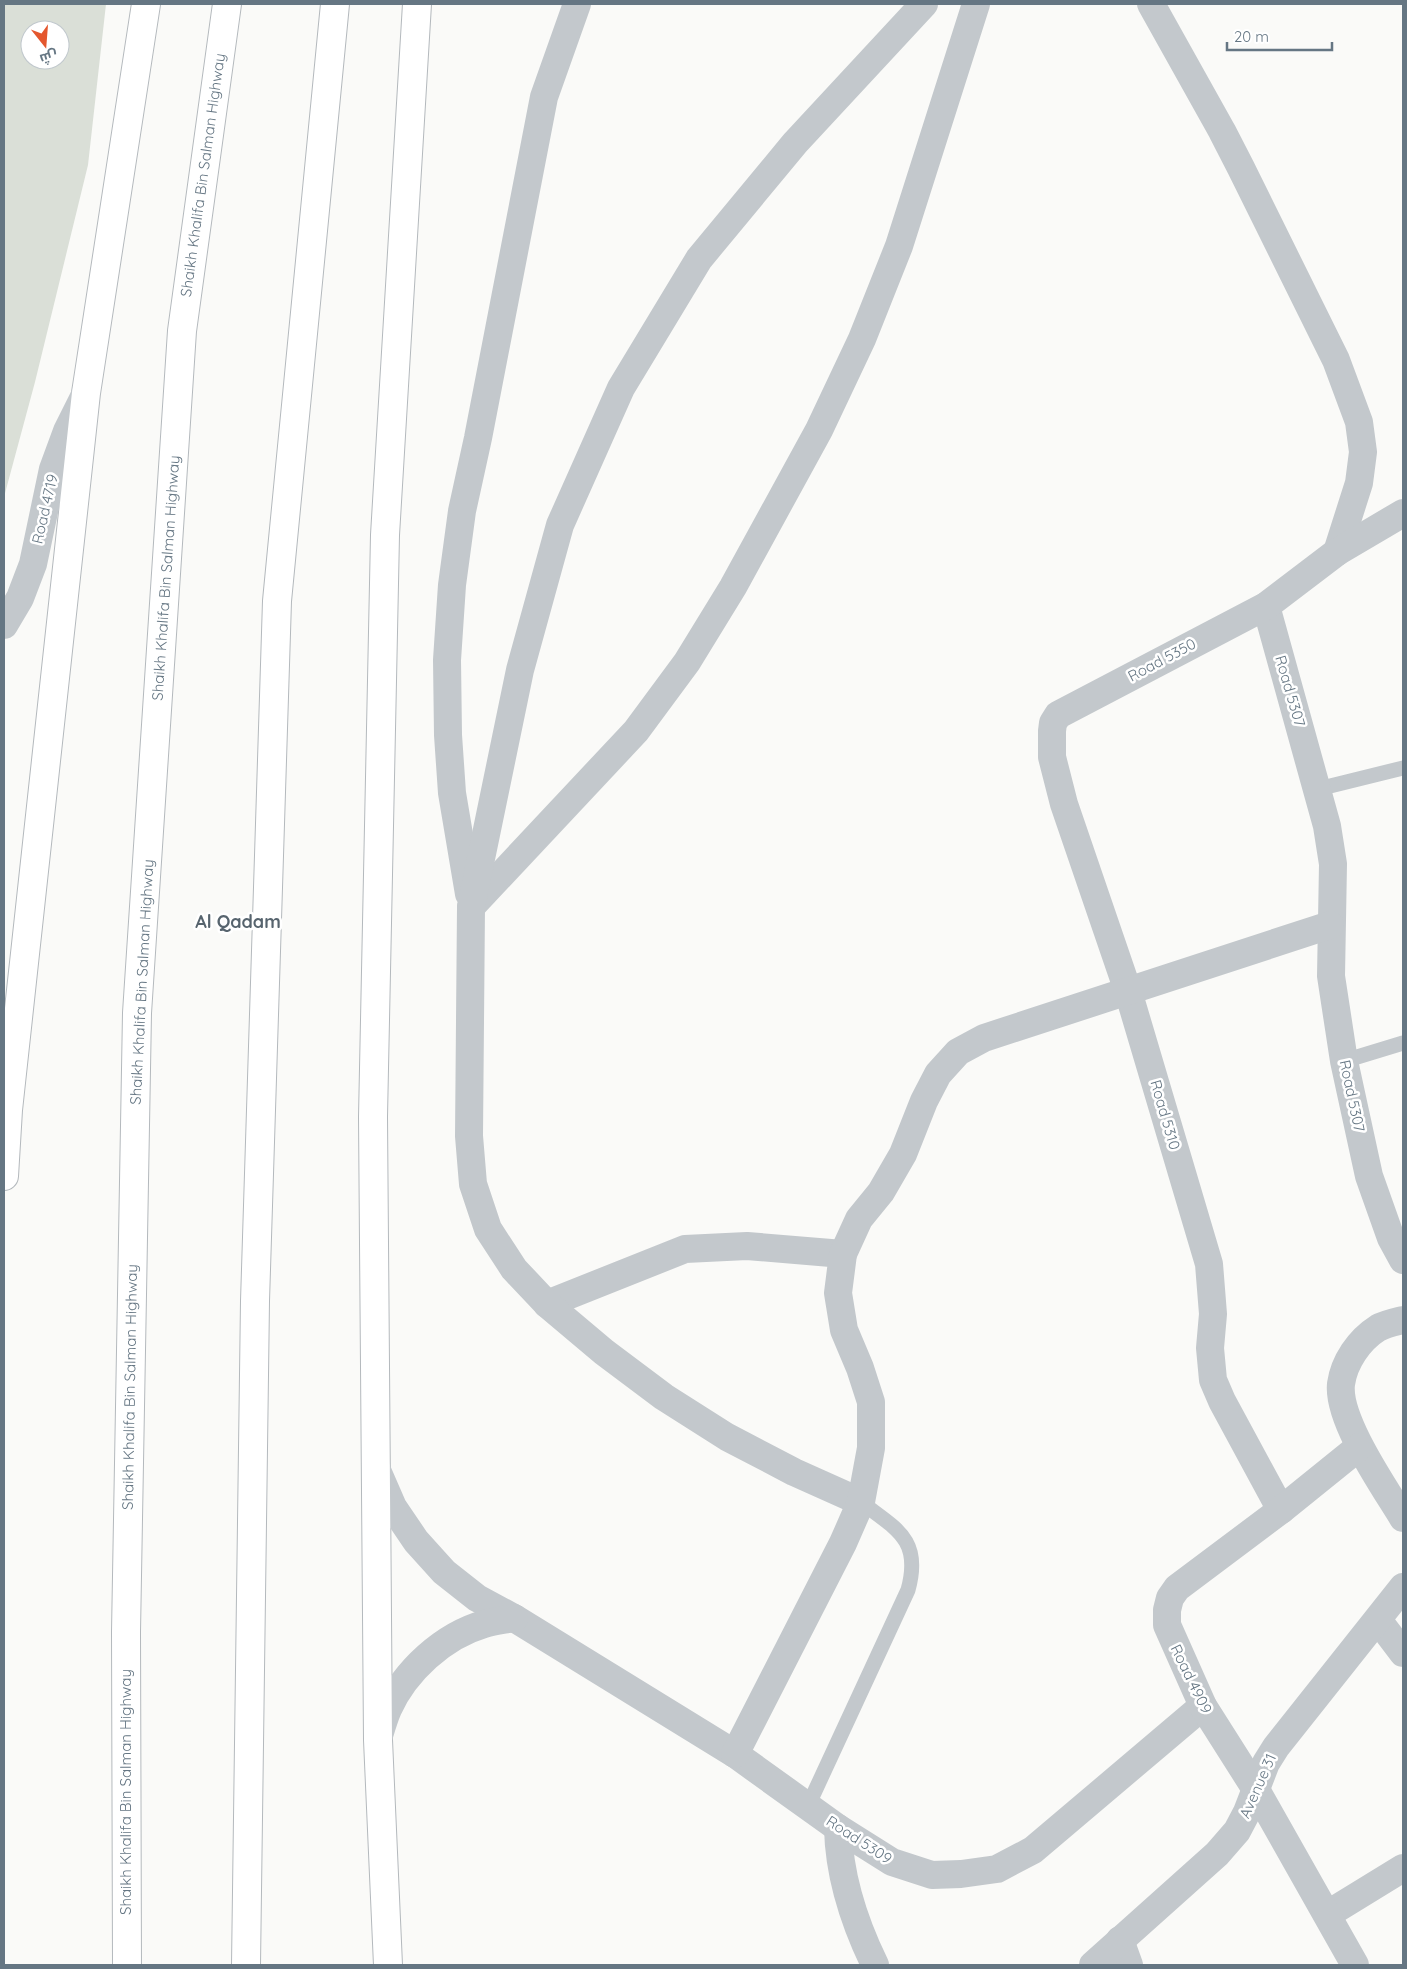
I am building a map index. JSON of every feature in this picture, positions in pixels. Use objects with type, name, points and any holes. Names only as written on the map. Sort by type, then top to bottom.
[{"type":"highway","points":[[4,1176],[6,1098],[86,394],[146,4]]},
{"type":"highway","name":"Shaikh Khalifa Bin Salman Highway","points":[[127,1965],[126,1632],[138,1013],[182,331],[226,4]]},
{"type":"highway","points":[[246,1965],[255,1301],[277,600],[335,4]]},
{"type":"highway","points":[[388,1965],[378,1740],[373,1117],[385,535],[417,4]]},
{"type":"street","points":[[577,4],[544,97],[478,438],[462,510],[452,585],[447,660],[448,735],[452,793],[471,907],[469,1136],[474,1184],[488,1229],[514,1269],[547,1304],[604,1352],[664,1397],[727,1437],[794,1472],[860,1502]]},
{"type":"street","points":[[471,907],[520,670],[560,525],[621,388],[699,259],[795,143],[924,4]]},
{"type":"street","points":[[471,907],[636,731],[687,662],[733,587],[820,430],[862,339],[898,246],[976,4]]},
{"type":"street","points":[[1151,4],[1226,138],[1336,360],[1359,422],[1363,452],[1359,483],[1337,552]]},
{"type":"street","name":"Road 4719","points":[[4,625],[20,598],[32,564],[54,470],[67,431],[86,394]]},
{"type":"street","name":"Road 5350","points":[[1058,715],[1266,606],[1337,552],[1403,513]]},
{"type":"street","name":"Road 5307","points":[[1266,606],[1328,826],[1332,864],[1331,976],[1344,1062],[1369,1176],[1391,1238],[1403,1260]]},
{"type":"street","name":"Road 5310","points":[[1058,715],[1053,723],[1052,756],[1064,804],[1128,991],[1209,1264],[1213,1314],[1210,1348],[1213,1380],[1222,1401],[1281,1510]]},
{"type":"street","points":[[735,1754],[843,1543],[860,1502],[871,1448],[871,1402],[860,1368],[844,1330],[838,1293],[843,1254],[859,1219],[881,1192],[903,1154],[924,1101],[938,1074],[958,1052],[984,1038],[1330,925]]},
{"type":"street","points":[[547,1304],[685,1249],[748,1246],[843,1254]]},
{"type":"street","points":[[1403,1320],[1379,1327],[1360,1342],[1347,1363],[1341,1385],[1344,1410],[1360,1447],[1403,1518]]},
{"type":"street","name":"Road 4909","points":[[1355,1965],[1256,1788],[1203,1706],[1167,1625],[1166,1610],[1170,1598],[1177,1588],[1281,1510],[1360,1447]]},
{"type":"street","name":"Road 5309","points":[[376,1468],[393,1506],[416,1541],[444,1572],[477,1598],[514,1618],[735,1754],[838,1828],[892,1862],[932,1875],[961,1874],[997,1869],[1033,1850],[1203,1706]]},
{"type":"street","name":"Avenue 31","points":[[1093,1965],[1124,1953],[1238,1831],[1266,1764],[1276,1747],[1403,1587]]},
{"type":"street","points":[[378,1740],[388,1709],[404,1681],[426,1657],[452,1638],[482,1624],[514,1618]]},
{"type":"street","points":[[1378,1620],[1403,1653]]},
{"type":"street","points":[[838,1828],[839,1853],[848,1896],[862,1937],[875,1965]]},
{"type":"street","points":[[1328,1914],[1403,1868]]},
{"type":"lane","points":[[1318,789],[1403,768]]},
{"type":"lane","points":[[1344,1062],[1403,1043]]},
{"type":"lane","points":[[808,1806],[908,1590],[913,1573],[908,1545],[901,1532],[860,1502]]},
{"type":"shaded area","points":[[4,4],[106,4],[88,165],[35,382],[4,497]]},
{"type":"district","name":"Al Qadam","points":[[238,922]]}]
